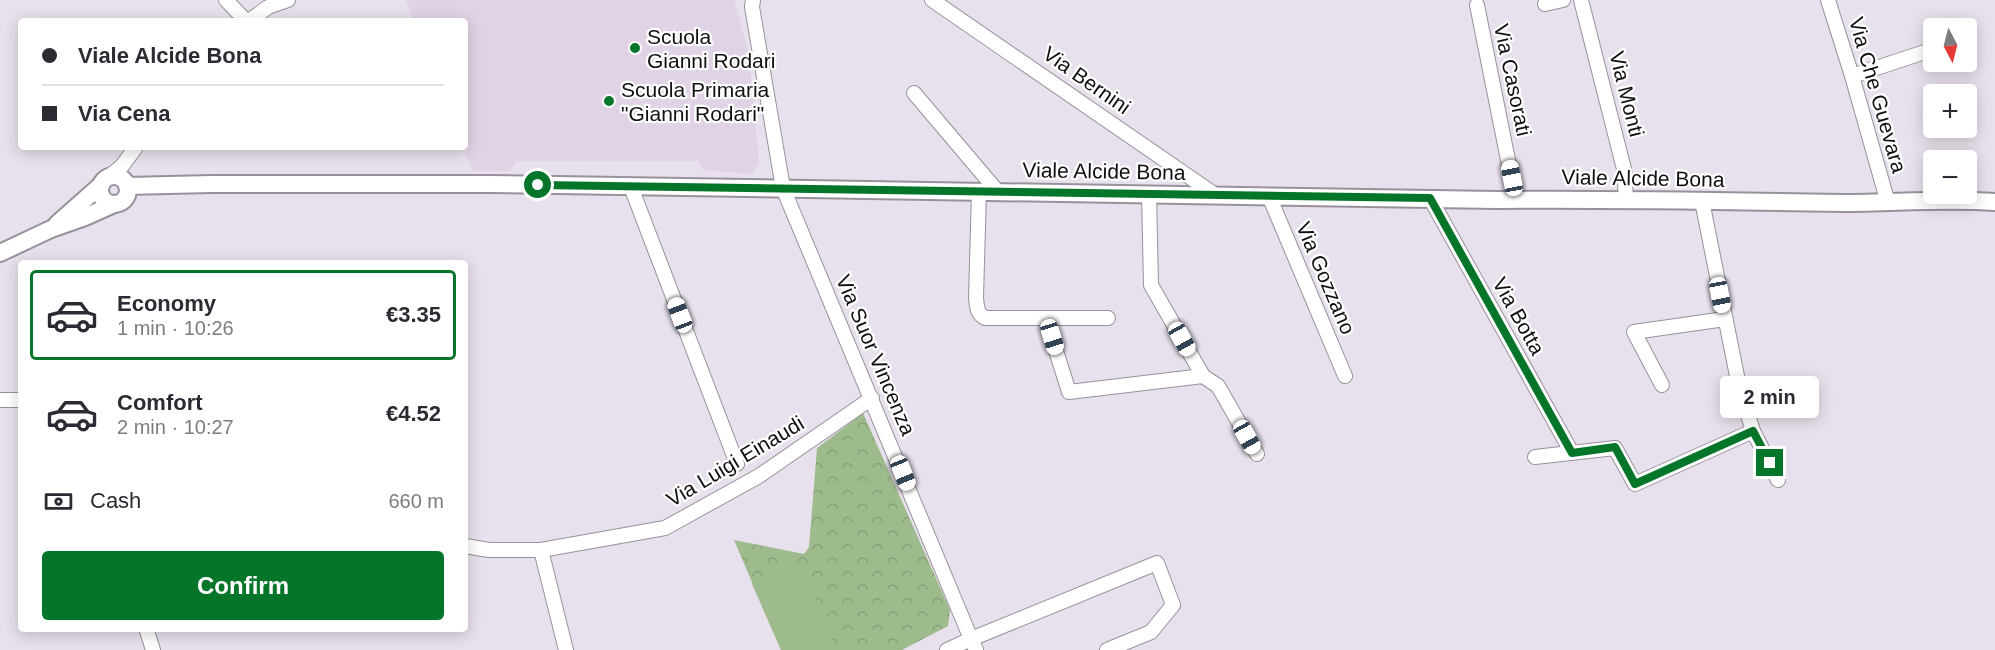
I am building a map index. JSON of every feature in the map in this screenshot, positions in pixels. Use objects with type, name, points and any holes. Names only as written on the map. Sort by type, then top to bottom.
[{"type":"street","points":[[226,0],[245,18]]},
{"type":"street","points":[[252,18],[268,7],[288,0]]},
{"type":"street","name":"Via Suor Vincenza","points":[[753,0],[752,7],[783,188],[974,644]]},
{"type":"street","name":"Via Bernini","points":[[932,0],[1217,196]]},
{"type":"street","points":[[1545,4],[1563,0]]},
{"type":"street","name":"Via Monti","points":[[1581,0],[1624,169],[1626,199]]},
{"type":"street","name":"Via Che Guevara","points":[[1828,0],[1888,203]]},
{"type":"street","name":"Via Casorati","points":[[1477,5],[1516,200]]},
{"type":"street","points":[[1852,76],[1923,53]]},
{"type":"street","points":[[914,93],[998,192]]},
{"type":"street","points":[[51,229],[122,166],[134,150]]},
{"type":"street","points":[[0,253],[51,229],[86,217],[123,191],[134,150]]},
{"type":"street","points":[[104,182],[115,176],[123,191]]},
{"type":"street","points":[[104,182],[103,197],[123,191]]},
{"type":"street","name":"Viale Alcide Bona","points":[[123,191],[212,184],[478,184],[1516,200],[1995,202]]},
{"type":"street","points":[[631,187],[737,464]]},
{"type":"street","points":[[979,191],[977,309],[981,316],[1046,319],[1108,318]]},
{"type":"street","points":[[1149,194],[1151,285],[1203,376],[1218,386],[1257,454]]},
{"type":"street","name":"Via Gozzano","points":[[1269,196],[1345,376]]},
{"type":"street","name":"Via Botta","points":[[1430,198],[1572,453]]},
{"type":"street","points":[[1702,201],[1738,386],[1753,431],[1778,480]]},
{"type":"street","points":[[1046,319],[1069,392],[1203,376]]},
{"type":"street","points":[[1662,385],[1634,332],[1725,319]]},
{"type":"street","name":"Via Luigi Einaudi","points":[[468,546],[489,550],[541,549],[665,528],[759,476],[872,398]]},
{"type":"street","points":[[0,400],[18,400]]},
{"type":"street","points":[[1535,457],[1615,447],[1635,484],[1753,431]]},
{"type":"street","points":[[541,549],[566,650]]},
{"type":"street","points":[[947,650],[974,644],[1157,562],[1173,605],[1151,632],[1107,650]]},
{"type":"street","points":[[147,632],[153,650]]},
{"type":"shaded area","name":"Scuola Primaria \"Gianni Rodari\"","points":[[406,0],[734,0],[749,55],[759,163],[752,174],[703,170],[698,161],[516,161],[510,171],[473,171],[464,150],[468,150],[468,18],[413,18]]},
{"type":"green space","points":[[863,413],[950,610],[948,626],[902,650],[781,650],[734,540],[804,554],[809,547],[817,448]]},
{"type":"green space","points":[[800,563],[837,650],[781,650],[752,584]]},
{"type":"place","name":"Scuola Gianni Rodari","points":[[635,48]]},
{"type":"place","name":"Scuola Primaria \"Gianni Rodari\"","points":[[609,101]]},
{"type":"route","points":[[538,185],[1430,198],[1572,453],[1615,447],[1635,484],[1753,431],[1770,463]]}]
